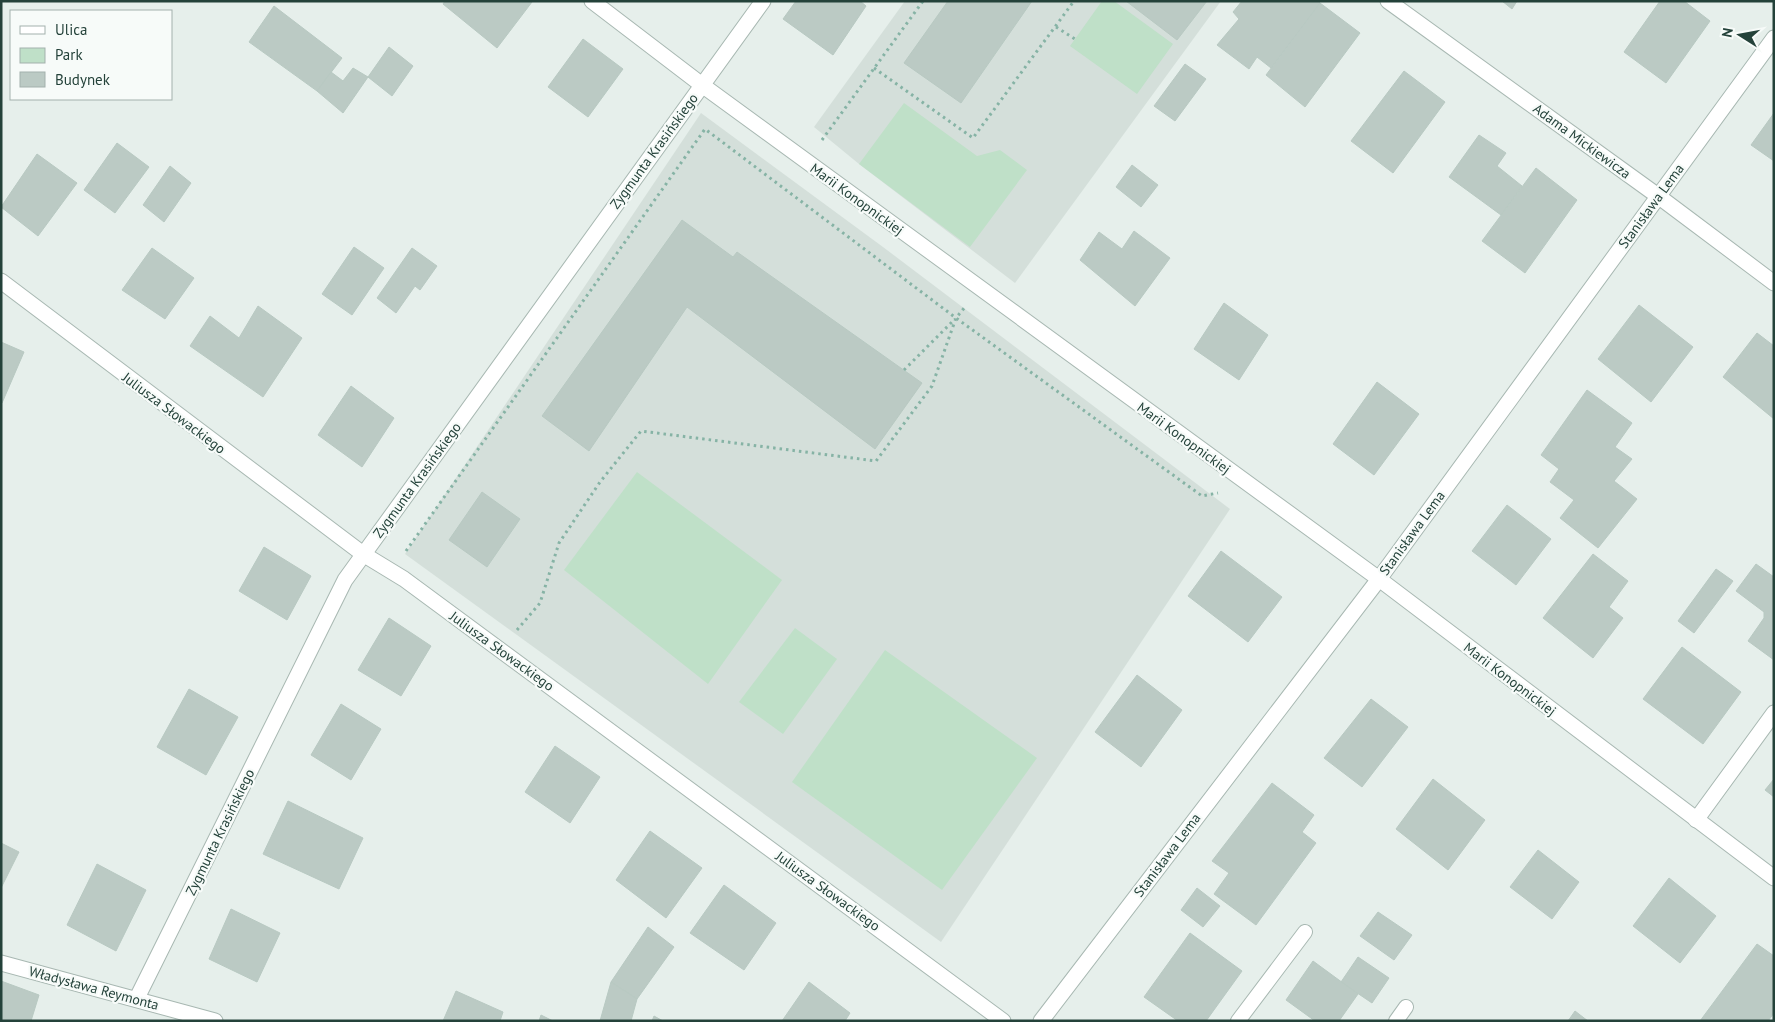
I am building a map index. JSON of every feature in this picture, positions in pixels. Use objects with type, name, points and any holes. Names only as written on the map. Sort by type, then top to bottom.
[{"type":"street","name":"Marii Konopnickiej","points":[[592,1],[806,162],[1378,579],[1774,878]]},
{"type":"street","name":"Zygmunta Krasińskiego","points":[[137,998],[345,580],[763,1]]},
{"type":"street","name":"Adama Mickiewicza","points":[[1388,1],[1658,196],[1774,283]]},
{"type":"street","name":"Stanisława Lema","points":[[1041,1021],[1378,579],[1774,38]]},
{"type":"street","name":"Juliusza Słowackiego","points":[[1,281],[363,554],[391,571],[501,650],[1003,1021]]},
{"type":"street","points":[[1696,820],[1774,713]]},
{"type":"street","name":"Władysława Reymonta","points":[[1,963],[137,998],[214,1021]]},
{"type":"lane","points":[[1238,1021],[1305,932]]},
{"type":"lane","points":[[1396,1021],[1406,1008]]},
{"type":"path","points":[[806,162],[923,1]]},
{"type":"path","points":[[874,68],[973,138],[1074,1]]},
{"type":"path","points":[[1056,27],[1075,39]]},
{"type":"path","points":[[391,571],[705,128],[956,318],[1202,496],[1252,487]]},
{"type":"path","points":[[904,370],[956,318],[980,289]]},
{"type":"path","points":[[501,650],[540,603],[558,543],[600,482],[641,431],[876,461],[932,386],[956,318]]},
{"type":"shaded area","points":[[905,1],[1221,1],[1015,283],[859,164],[814,127]]},
{"type":"shaded area","points":[[701,113],[883,247],[1230,509],[941,942],[405,554]]},
{"type":"green space","points":[[1102,1],[1114,1],[1173,44],[1137,94],[1070,46]]},
{"type":"green space","points":[[904,103],[977,156],[1000,150],[1027,170],[970,247],[859,164]]},
{"type":"green space","points":[[637,472],[782,580],[708,684],[564,570]]},
{"type":"green space","points":[[795,628],[837,659],[783,734],[739,702]]},
{"type":"green space","points":[[885,650],[1037,758],[942,890],[792,782]]},
{"type":"building","points":[[445,1],[532,2],[497,48],[443,4]]},
{"type":"building","points":[[796,1],[860,1],[866,6],[833,55],[783,19]]},
{"type":"building","points":[[948,1],[1032,1],[961,103],[904,63]]},
{"type":"building","points":[[1126,1],[1207,1],[1177,40]]},
{"type":"building","points":[[1242,1],[1318,1],[1320,3],[1271,68],[1257,57],[1249,69],[1217,45],[1239,19],[1233,12]]},
{"type":"building","points":[[1502,1],[1517,1],[1512,9]]},
{"type":"building","points":[[1660,1],[1684,1],[1710,21],[1666,83],[1624,52]]},
{"type":"building","points":[[1320,3],[1360,33],[1305,107],[1266,75]]},
{"type":"building","points":[[274,6],[342,58],[317,91],[249,42]]},
{"type":"building","points":[[583,39],[623,69],[588,117],[548,87]]},
{"type":"building","points":[[389,47],[413,66],[392,96],[368,77]]},
{"type":"building","points":[[1185,64],[1206,79],[1175,121],[1154,106]]},
{"type":"building","points":[[353,68],[368,77],[343,113],[317,91],[331,72],[343,81]]},
{"type":"building","points":[[1404,71],[1445,102],[1393,173],[1351,141]]},
{"type":"building","points":[[1774,113],[1774,161],[1751,145]]},
{"type":"building","points":[[1479,135],[1506,153],[1497,166],[1522,186],[1501,215],[1449,177]]},
{"type":"building","points":[[117,143],[149,167],[115,213],[84,190]]},
{"type":"building","points":[[37,154],[77,183],[38,236],[1,207]]},
{"type":"building","points":[[1132,165],[1158,185],[1141,207],[1116,187]]},
{"type":"building","points":[[170,166],[191,183],[164,222],[143,205]]},
{"type":"building","points":[[1536,168],[1577,200],[1525,273],[1482,241]]},
{"type":"building","points":[[682,220],[733,257],[737,252],[922,383],[875,449],[687,307],[589,451],[542,416]]},
{"type":"building","points":[[1134,231],[1170,258],[1135,306],[1080,260],[1099,232],[1122,249]]},
{"type":"building","points":[[354,247],[384,268],[352,315],[322,294]]},
{"type":"building","points":[[152,248],[194,278],[165,319],[122,290]]},
{"type":"building","points":[[412,248],[437,266],[420,290],[415,286],[396,313],[377,298]]},
{"type":"building","points":[[1224,303],[1268,335],[1239,380],[1194,349]]},
{"type":"building","points":[[1639,305],[1693,347],[1651,402],[1598,359]]},
{"type":"building","points":[[258,306],[302,338],[263,397],[190,346],[210,316],[239,338]]},
{"type":"building","points":[[1757,333],[1774,346],[1774,419],[1723,377]]},
{"type":"building","points":[[1,342],[24,352],[2,403],[1,402]]},
{"type":"building","points":[[1377,382],[1419,414],[1374,475],[1333,444]]},
{"type":"building","points":[[351,386],[394,418],[362,467],[318,435]]},
{"type":"building","points":[[1587,390],[1632,423],[1615,447],[1632,459],[1614,481],[1637,499],[1598,548],[1560,518],[1574,500],[1550,482],[1559,469],[1541,455]]},
{"type":"building","points":[[482,492],[520,519],[487,567],[449,540]]},
{"type":"building","points":[[1507,505],[1551,539],[1516,585],[1472,551]]},
{"type":"building","points":[[264,547],[311,576],[287,620],[239,591]]},
{"type":"building","points":[[1221,551],[1282,597],[1248,642],[1188,596]]},
{"type":"building","points":[[1593,554],[1628,581],[1609,607],[1623,618],[1593,658],[1543,618]]},
{"type":"building","points":[[1756,564],[1774,577],[1774,660],[1748,641],[1764,618],[1764,612],[1736,591]]},
{"type":"building","points":[[1716,569],[1733,581],[1694,633],[1678,621]]},
{"type":"building","points":[[389,618],[431,646],[401,696],[358,670]]},
{"type":"building","points":[[1682,647],[1741,692],[1703,744],[1643,699]]},
{"type":"building","points":[[1137,675],[1182,710],[1141,767],[1095,732]]},
{"type":"building","points":[[189,689],[238,717],[206,775],[157,747]]},
{"type":"building","points":[[1371,699],[1408,727],[1362,787],[1324,758]]},
{"type":"building","points":[[341,704],[381,729],[351,780],[311,755]]},
{"type":"building","points":[[555,746],[600,777],[570,823],[525,792]]},
{"type":"building","points":[[1433,779],[1485,820],[1448,870],[1396,829]]},
{"type":"building","points":[[1774,779],[1774,797],[1765,790]]},
{"type":"building","points":[[1272,783],[1314,815],[1302,832],[1316,843],[1256,925],[1214,894],[1229,873],[1212,861]]},
{"type":"building","points":[[288,801],[363,838],[339,889],[263,854]]},
{"type":"building","points":[[650,831],[702,868],[666,918],[616,880]]},
{"type":"building","points":[[1,843],[19,852],[1,888]]},
{"type":"building","points":[[1538,850],[1579,882],[1552,919],[1510,887]]},
{"type":"building","points":[[97,864],[146,890],[116,951],[67,925]]},
{"type":"building","points":[[1669,878],[1716,916],[1680,963],[1633,926]]},
{"type":"building","points":[[724,885],[776,923],[744,970],[690,933]]},
{"type":"building","points":[[1197,888],[1220,906],[1203,927],[1181,910]]},
{"type":"building","points":[[231,909],[280,933],[257,982],[209,959]]},
{"type":"building","points":[[1378,912],[1412,935],[1394,960],[1360,936]]},
{"type":"building","points":[[648,927],[674,947],[637,999],[611,982]]},
{"type":"building","points":[[1190,933],[1242,971],[1206,1021],[1178,1021],[1144,997]]},
{"type":"building","points":[[1757,944],[1774,956],[1774,1013],[1768,1021],[1700,1021]]},
{"type":"building","points":[[1358,957],[1389,978],[1372,1003],[1341,982]]},
{"type":"building","points":[[1313,961],[1358,994],[1339,1021],[1315,1021],[1286,1000]]},
{"type":"building","points":[[1,981],[39,995],[31,1021],[1,1021]]},
{"type":"building","points":[[611,982],[637,999],[631,1021],[600,1021]]},
{"type":"building","points":[[809,982],[850,1013],[845,1021],[782,1021]]},
{"type":"building","points":[[456,991],[503,1012],[500,1021],[443,1021]]},
{"type":"building","points":[[1575,1011],[1588,1021],[1568,1021]]},
{"type":"building","points":[[541,1015],[553,1021],[539,1021]]},
{"type":"building","points":[[654,1016],[663,1021],[652,1021]]}]
